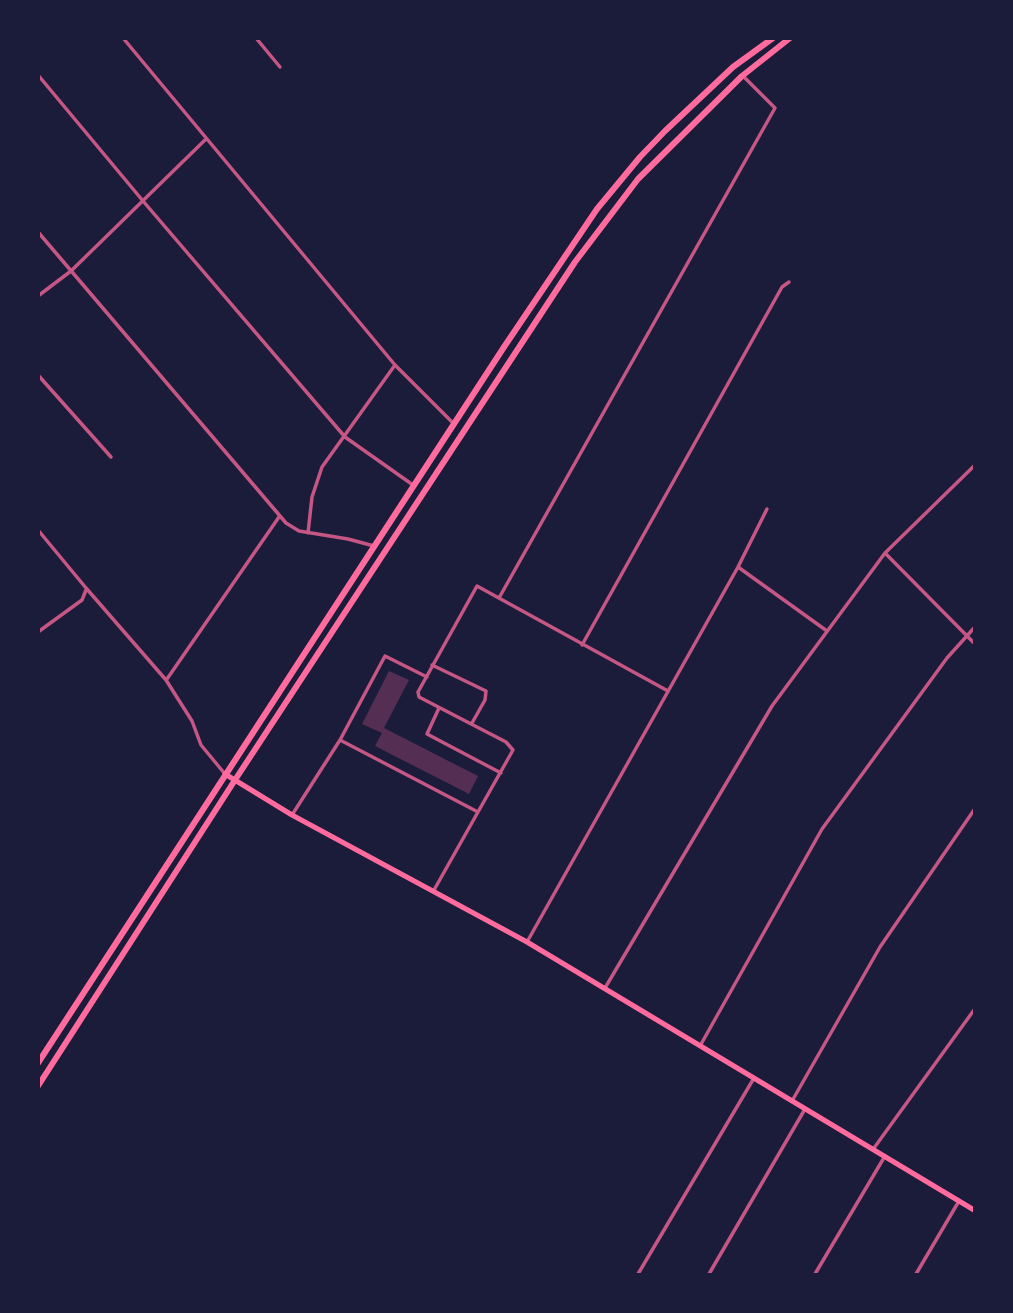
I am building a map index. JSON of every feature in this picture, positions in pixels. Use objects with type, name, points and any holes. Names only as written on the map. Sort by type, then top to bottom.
[{"type":"highway","points":[[38,1063],[556,267],[597,209],[640,156],[733,67],[772,38]]},
{"type":"highway","points":[[38,1086],[235,780],[568,274],[638,179],[742,76],[790,38]]},
{"type":"highway","points":[[556,267],[568,274]]},
{"type":"main road","points":[[225,774],[292,815],[527,942],[974,1209]]},
{"type":"street","points":[[122,38],[395,365],[455,424]]},
{"type":"street","points":[[256,38],[280,67]]},
{"type":"street","points":[[38,75],[345,438],[415,487]]},
{"type":"street","points":[[499,598],[775,108],[742,76]]},
{"type":"street","points":[[38,296],[71,271],[206,139]]},
{"type":"street","points":[[38,232],[279,517],[292,528],[308,533],[374,546]]},
{"type":"street","points":[[583,645],[782,287],[789,282]]},
{"type":"street","points":[[308,533],[312,497],[322,467],[395,365]]},
{"type":"street","points":[[38,375],[111,457]]},
{"type":"street","points":[[605,988],[772,706],[885,553],[975,466]]},
{"type":"street","points":[[527,942],[768,509]]},
{"type":"street","points":[[166,680],[279,517]]},
{"type":"street","points":[[38,530],[166,680],[192,721],[201,745],[225,774]]},
{"type":"street","points":[[885,553],[975,643]]},
{"type":"street","points":[[738,567],[827,631]]},
{"type":"street","points":[[434,890],[513,750],[506,742],[419,697],[418,692],[432,665],[477,586],[668,691]]},
{"type":"street","points":[[38,632],[82,600],[86,588]]},
{"type":"street","points":[[700,1046],[822,829],[947,658],[975,628]]},
{"type":"street","points":[[292,815],[340,740],[385,656],[427,677]]},
{"type":"street","points":[[432,665],[486,691],[485,700],[472,724]]},
{"type":"street","points":[[439,708],[427,734],[501,773]]},
{"type":"street","points":[[340,740],[478,813]]},
{"type":"street","points":[[792,1101],[880,947],[975,810]]},
{"type":"street","points":[[874,1148],[975,1010]]},
{"type":"street","points":[[638,1275],[754,1078]]},
{"type":"street","points":[[709,1275],[805,1110]]},
{"type":"street","points":[[815,1275],[885,1156]]},
{"type":"street","points":[[916,1275],[959,1201]]},
{"type":"building","points":[[389,671],[409,680],[384,728],[478,776],[469,794],[375,746],[382,733],[362,724]]}]
